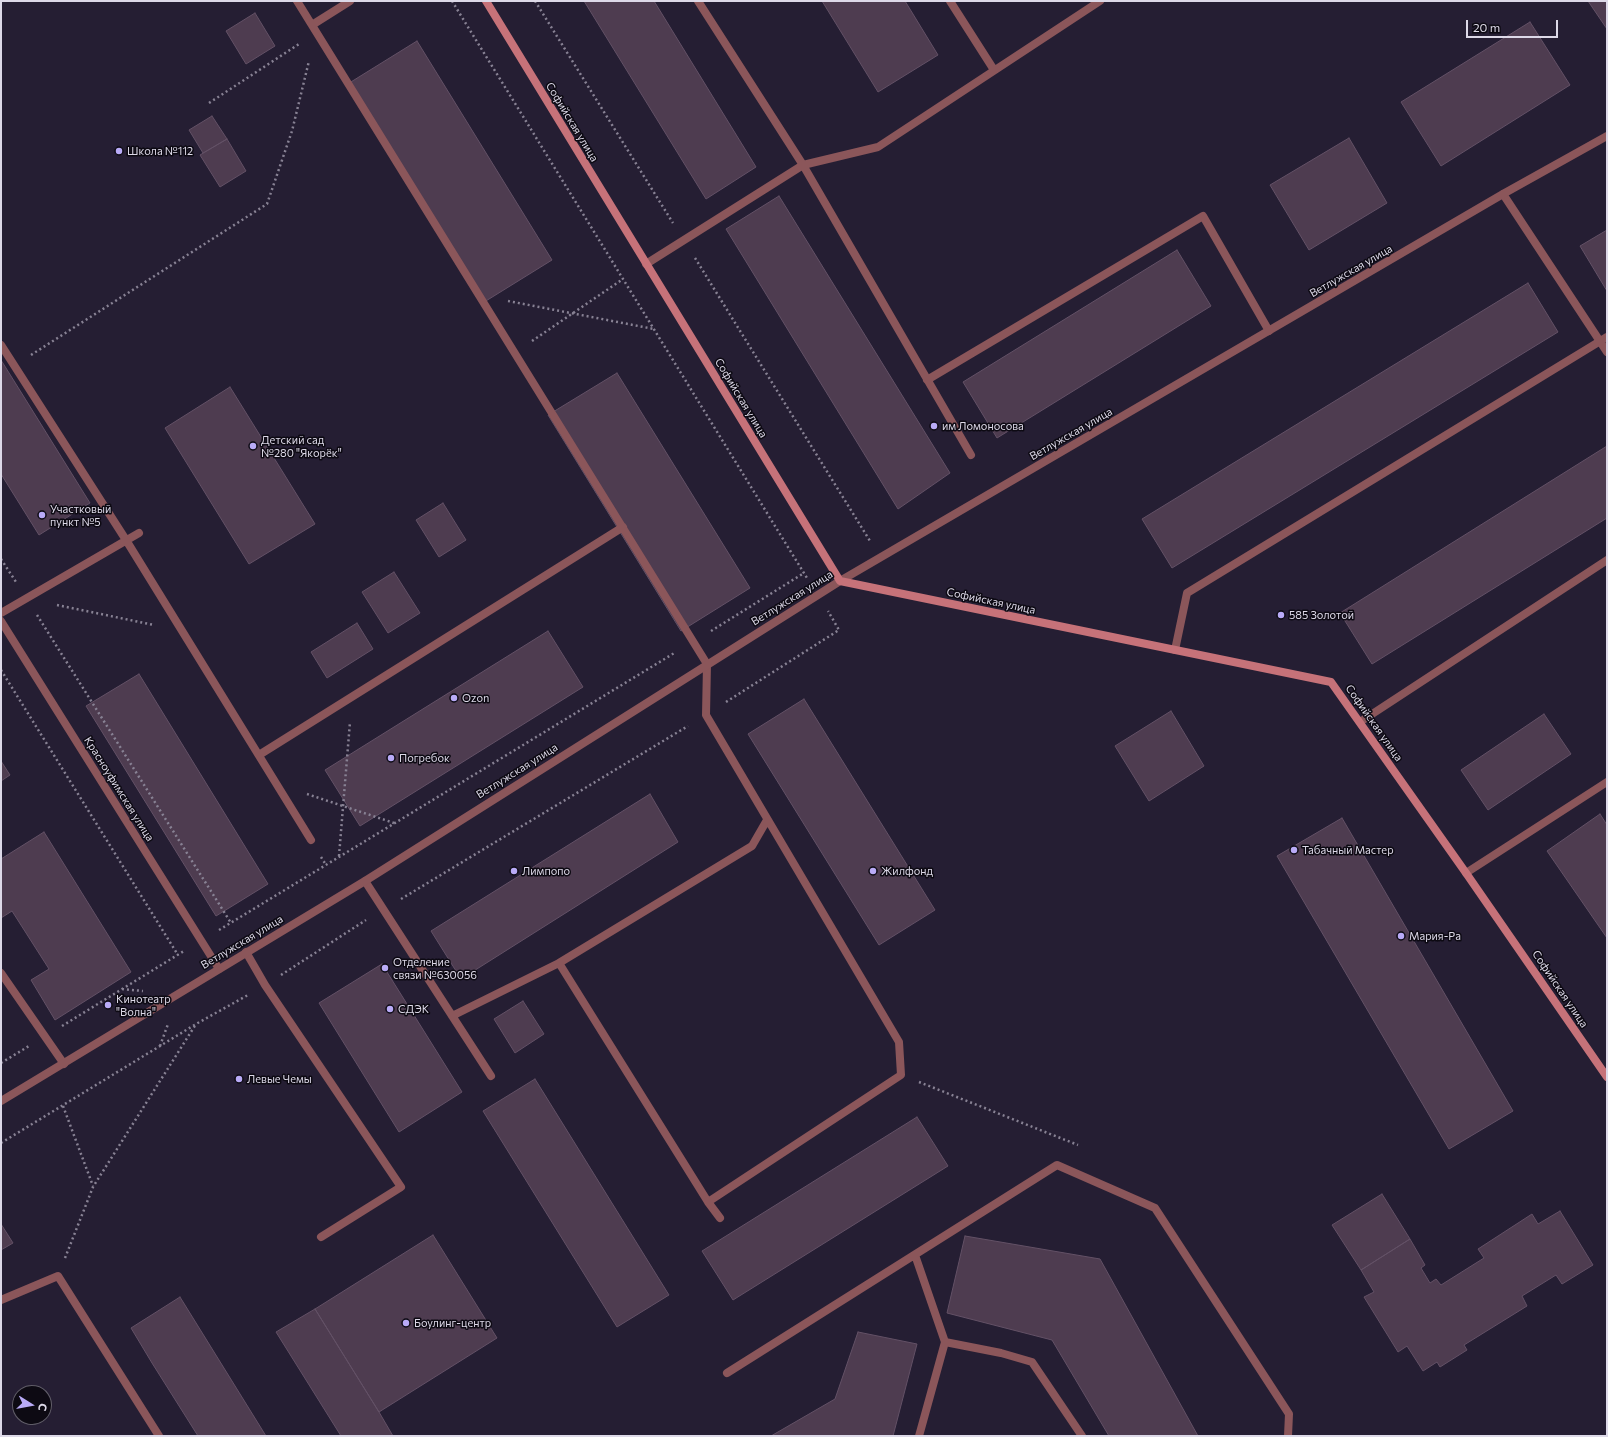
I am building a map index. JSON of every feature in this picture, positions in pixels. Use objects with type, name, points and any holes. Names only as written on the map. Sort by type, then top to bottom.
[{"type":"main road","name":"Софийская улица","points":[[486,1],[840,581],[1332,682],[1466,872],[1607,1077]]},
{"type":"street","points":[[297,1],[707,664],[706,715],[899,1042],[902,1075],[708,1202]]},
{"type":"street","points":[[314,29],[350,1]]},
{"type":"street","points":[[698,1],[803,165],[971,455]]},
{"type":"street","points":[[950,1],[994,70]]},
{"type":"street","points":[[646,264],[803,165],[878,147],[1100,1]]},
{"type":"street","name":"Ветлужская улица","points":[[1,1101],[365,880],[840,581],[1503,194],[1607,136]]},
{"type":"street","points":[[1503,194],[1603,339],[1607,352]]},
{"type":"street","points":[[928,380],[1203,216],[1269,331]]},
{"type":"street","points":[[1175,650],[1187,593],[1603,339]]},
{"type":"street","points":[[1,345],[126,540],[311,840]]},
{"type":"street","points":[[259,755],[623,527]]},
{"type":"street","points":[[1,613],[139,533]]},
{"type":"street","points":[[1360,722],[1607,560]]},
{"type":"street","name":"Красноуфимская улица","points":[[1,621],[219,968]]},
{"type":"street","points":[[1466,872],[1607,782]]},
{"type":"street","points":[[452,1016],[559,963],[752,846],[767,820]]},
{"type":"street","points":[[365,880],[491,1076]]},
{"type":"street","points":[[246,952],[265,985],[401,1187],[321,1237]]},
{"type":"street","points":[[559,963],[708,1202],[720,1218]]},
{"type":"street","points":[[1,973],[64,1064]]},
{"type":"street","points":[[727,1373],[1057,1165],[1154,1208],[1288,1414],[1288,1436]]},
{"type":"street","points":[[915,1255],[945,1342],[919,1436]]},
{"type":"street","points":[[1,1300],[58,1276],[159,1436]]},
{"type":"street","points":[[945,1342],[1001,1353],[1032,1362],[1082,1436]]},
{"type":"path","points":[[1,1143],[196,1024],[265,985],[383,909],[706,715],[839,630],[452,1]]},
{"type":"path","points":[[535,1],[674,225]]},
{"type":"path","points":[[210,103],[314,29]]},
{"type":"path","points":[[14,366],[267,204],[292,131],[314,29]]},
{"type":"path","points":[[691,252],[880,557]]},
{"type":"path","points":[[515,353],[623,279]]},
{"type":"path","points":[[480,296],[654,329]]},
{"type":"path","points":[[1,559],[231,923]]},
{"type":"path","points":[[1,1064],[804,573]]},
{"type":"path","points":[[26,598],[182,630]]},
{"type":"path","points":[[1,670],[178,955]]},
{"type":"path","points":[[339,857],[352,696]]},
{"type":"path","points":[[276,784],[394,823]]},
{"type":"path","points":[[58,1276],[93,1187],[196,1024]]},
{"type":"path","points":[[902,1075],[1078,1145]]},
{"type":"path","points":[[63,1106],[93,1187]]},
{"type":"building","points":[[584,1],[654,1],[756,167],[706,199]]},
{"type":"building","points":[[822,1],[905,1],[938,55],[878,92]]},
{"type":"building","points":[[1588,1],[1607,1],[1607,29]]},
{"type":"building","points":[[255,13],[275,46],[246,64],[226,31]]},
{"type":"building","points":[[1530,22],[1570,85],[1441,166],[1401,102]]},
{"type":"building","points":[[417,41],[552,260],[481,304],[346,85]]},
{"type":"building","points":[[212,116],[227,139],[203,153],[189,130]]},
{"type":"building","points":[[1349,138],[1387,203],[1309,250],[1270,185]]},
{"type":"building","points":[[227,139],[246,171],[220,187],[200,155]]},
{"type":"building","points":[[779,196],[950,473],[898,509],[726,229]]},
{"type":"building","points":[[1607,230],[1607,291],[1580,246]]},
{"type":"building","points":[[1177,250],[1211,306],[997,438],[963,382]]},
{"type":"building","points":[[1528,283],[1558,332],[1172,568],[1142,519]]},
{"type":"building","points":[[1,360],[90,503],[39,535],[1,474]]},
{"type":"building","points":[[617,373],[750,588],[681,631],[548,415]]},
{"type":"building","points":[[230,387],[315,524],[249,564],[165,428]]},
{"type":"building","points":[[1607,446],[1607,518],[1372,664],[1340,613]]},
{"type":"building","points":[[443,503],[466,540],[439,557],[416,520]]},
{"type":"building","points":[[394,572],[420,613],[388,633],[362,592]]},
{"type":"building","points":[[357,623],[373,649],[327,678],[311,652]]},
{"type":"building","points":[[548,631],[583,687],[360,826],[325,770]]},
{"type":"building","points":[[139,674],[268,884],[216,916],[86,706]]},
{"type":"building","points":[[804,699],[935,910],[879,945],[748,734]]},
{"type":"building","points":[[1171,711],[1204,766],[1149,801],[1115,746]]},
{"type":"building","points":[[1544,714],[1571,754],[1488,810],[1461,770]]},
{"type":"building","points":[[1,761],[10,775],[1,781]]},
{"type":"building","points":[[650,794],[678,842],[461,979],[431,931]]},
{"type":"building","points":[[1600,814],[1607,825],[1607,938],[1547,851]]},
{"type":"building","points":[[1342,818],[1513,1111],[1449,1149],[1277,856]]},
{"type":"building","points":[[44,832],[131,972],[55,1020],[31,980],[49,969],[12,911],[1,918],[1,859]]},
{"type":"building","points":[[382,964],[462,1092],[399,1132],[319,1003]]},
{"type":"building","points":[[523,1001],[544,1034],[515,1053],[494,1019]]},
{"type":"building","points":[[535,1079],[669,1295],[617,1327],[483,1111]]},
{"type":"building","points":[[917,1117],[948,1166],[733,1300],[702,1251]]},
{"type":"building","points":[[1382,1194],[1410,1239],[1361,1270],[1332,1225]]},
{"type":"building","points":[[1560,1211],[1593,1265],[1562,1284],[1556,1275],[1522,1296],[1527,1306],[1464,1345],[1467,1350],[1440,1367],[1437,1362],[1423,1371],[1407,1346],[1398,1352],[1364,1297],[1374,1292],[1361,1270],[1410,1239],[1425,1265],[1421,1268],[1430,1283],[1436,1279],[1441,1285],[1484,1258],[1478,1249],[1532,1214],[1538,1224]]},
{"type":"building","points":[[1,1224],[13,1243],[1,1250]]},
{"type":"building","name":"Боулинг-центр","points":[[433,1235],[497,1338],[379,1412],[315,1309]]},
{"type":"building","points":[[965,1236],[1100,1259],[1198,1436],[1109,1436],[1052,1340],[947,1313]]},
{"type":"building","points":[[180,1297],[266,1436],[198,1436],[152,1363],[131,1328]]},
{"type":"building","points":[[315,1309],[393,1436],[341,1436],[276,1332]]},
{"type":"building","points":[[858,1332],[917,1344],[893,1436],[771,1436],[835,1399]]},
{"type":"place","name":"Школа №112","points":[[119,151]]},
{"type":"place","name":"им Ломоносова","points":[[934,426]]},
{"type":"place","name":"Детский сад №280 \"Якорёк\"","points":[[253,446]]},
{"type":"place","name":"Участковый пункт №5","points":[[42,515]]},
{"type":"place","name":"585 Золотой","points":[[1281,615]]},
{"type":"place","name":"Ozon","points":[[454,698]]},
{"type":"place","name":"Погребок","points":[[391,758]]},
{"type":"place","name":"Табачный Мастер","points":[[1294,850]]},
{"type":"place","name":"Лимпопо","points":[[514,871]]},
{"type":"place","name":"Жилфонд","points":[[873,871]]},
{"type":"place","name":"Мария-Ра","points":[[1401,936]]},
{"type":"place","name":"Отделение связи №630056","points":[[385,968]]},
{"type":"place","name":"Кинотеатр \"Волна\"","points":[[108,1005]]},
{"type":"place","name":"СДЭК","points":[[390,1009]]},
{"type":"place","name":"Левые Чемы","points":[[239,1079]]},
{"type":"place","name":"Боулинг-центр","points":[[406,1323]]}]
